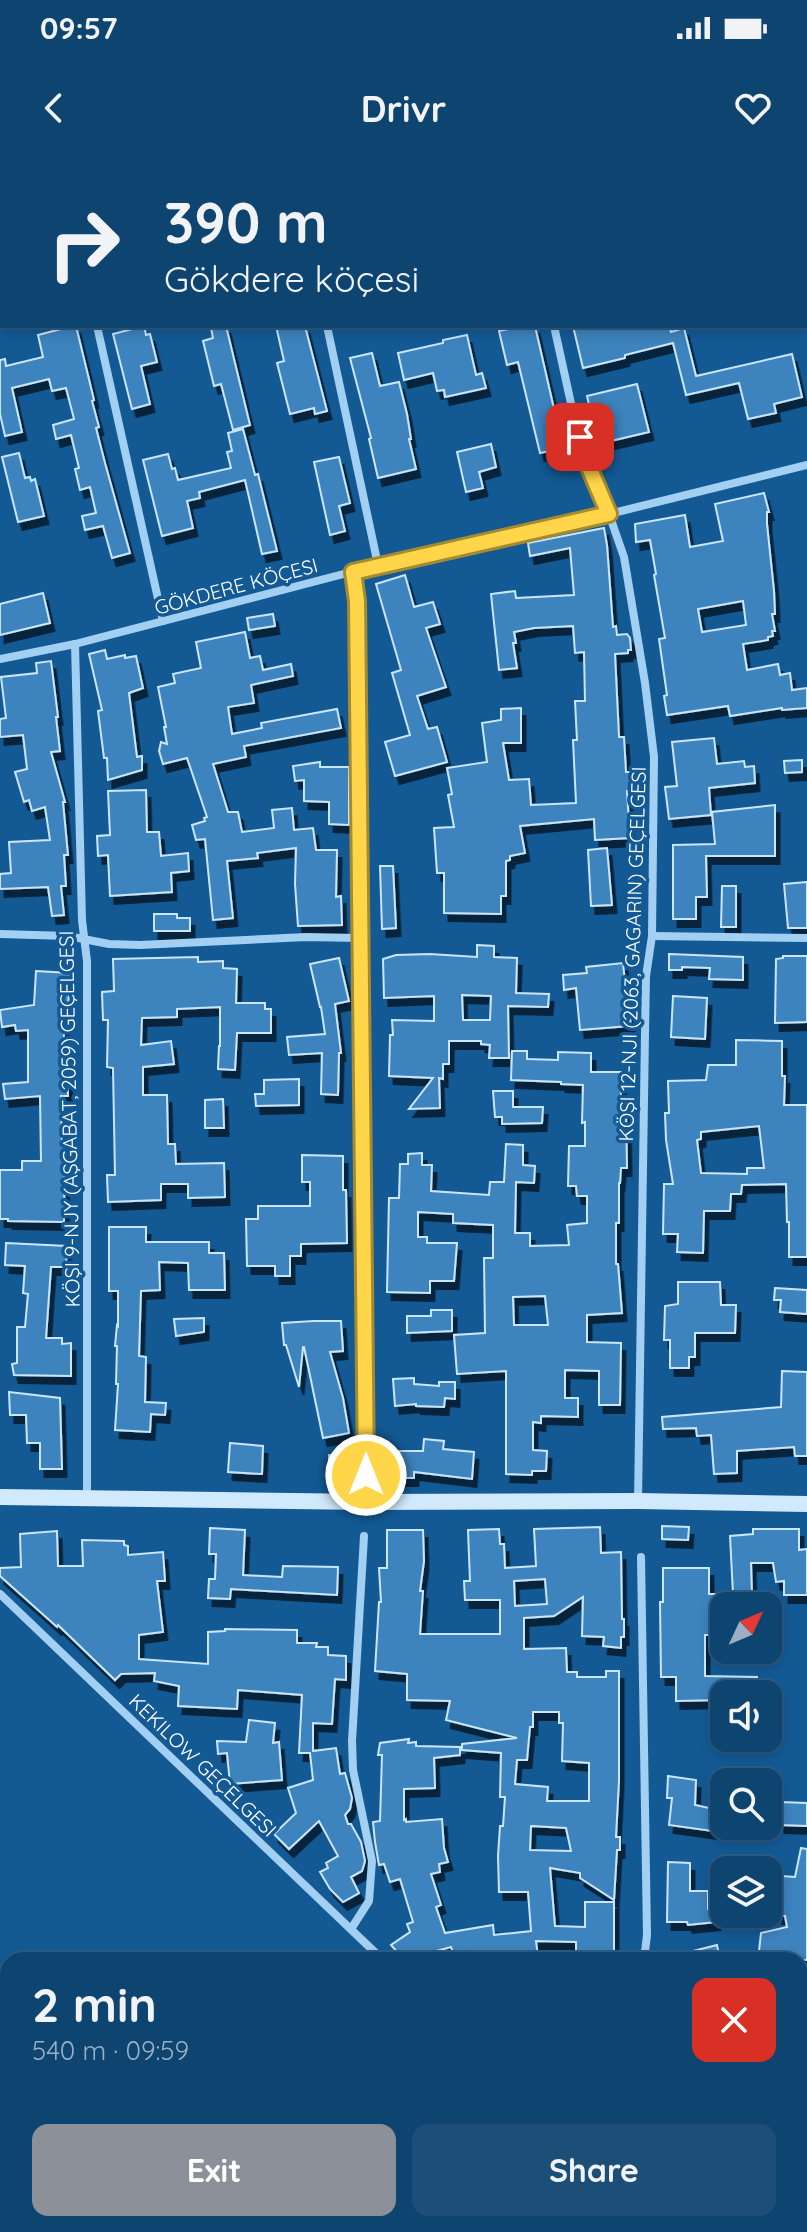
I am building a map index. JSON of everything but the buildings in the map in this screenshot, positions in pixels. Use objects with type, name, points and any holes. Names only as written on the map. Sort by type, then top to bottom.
[{"type":"main road","points":[[0,1497],[807,1504]]},
{"type":"street","points":[[97,328],[163,621]]},
{"type":"street","points":[[327,328],[378,565]]},
{"type":"street","name":"KÖŞI 12-NJI (2063, GAGARIN) GEÇELGESI","points":[[554,328],[588,465],[624,557],[654,757],[652,936],[646,976],[638,1501]]},
{"type":"street","name":"GÖKDERE KÖÇESI","points":[[0,659],[75,644],[378,565],[609,514],[807,465]]},
{"type":"street","points":[[353,572],[357,601],[366,1475]]},
{"type":"street","name":"KÖŞI 9-NJY (AŞGABAT, 2059) GEÇELGESI","points":[[75,644],[85,939],[87,1498]]},
{"type":"street","points":[[0,934],[140,945],[306,937],[359,938]]},
{"type":"street","points":[[652,936],[807,938]]},
{"type":"street","points":[[351,1929],[369,1901],[372,1861],[353,1770],[352,1741],[364,1536]]},
{"type":"street","points":[[641,1557],[645,1952]]},
{"type":"street","name":"KEKILOW GEÇELGESI","points":[[0,1594],[375,1952]]},
{"type":"route","points":[[366,1475],[357,601],[353,572],[609,514],[580,437]]}]
